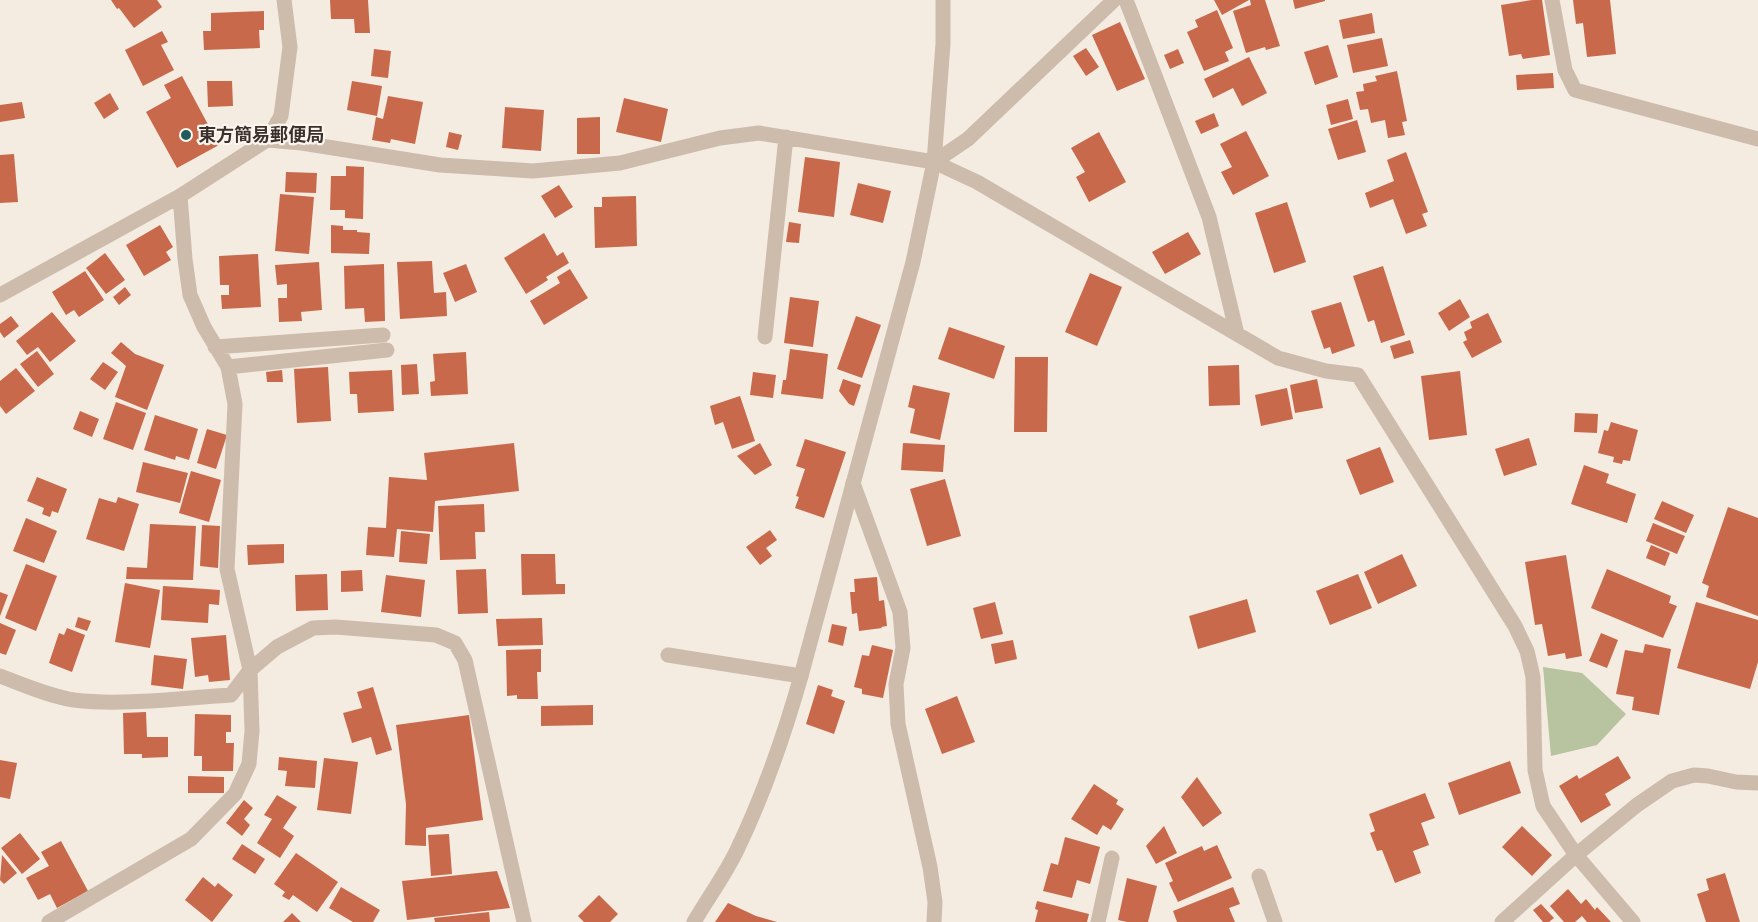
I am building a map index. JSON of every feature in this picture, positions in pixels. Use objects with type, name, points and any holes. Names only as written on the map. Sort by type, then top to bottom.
[{"type":"street","points":[[0,295],[180,196],[267,140],[281,116],[290,47],[284,0]]},
{"type":"street","points":[[694,922],[736,853],[760,802],[801,676],[913,262],[934,162],[944,0]]},
{"type":"street","points":[[934,162],[968,139],[1114,0]]},
{"type":"street","points":[[1126,0],[1209,217],[1237,334]]},
{"type":"street","points":[[1552,0],[1565,70],[1575,90],[1758,140]]},
{"type":"street","points":[[267,140],[302,143],[441,165],[533,171],[620,163],[720,138],[759,133],[934,162],[977,182],[1278,358],[1326,371],[1358,375],[1515,626],[1527,651],[1533,677],[1535,770],[1543,806],[1576,855],[1633,922]]},
{"type":"street","points":[[765,337],[786,137]]},
{"type":"street","points":[[49,922],[191,839],[235,794],[249,764],[252,731],[250,670],[227,569],[235,404],[228,367],[204,327],[190,295],[184,259],[180,196]]},
{"type":"street","points":[[215,347],[385,342],[228,367]]},
{"type":"street","points":[[853,483],[900,612],[903,648],[896,684],[898,724],[930,867],[935,902],[934,922]]},
{"type":"street","points":[[0,676],[47,693],[104,702],[231,695],[250,670],[277,647],[313,628],[336,627],[436,635],[455,643],[465,660],[524,922]]},
{"type":"street","points":[[668,655],[801,676]]},
{"type":"street","points":[[1502,922],[1576,855],[1637,805],[1672,781],[1694,776],[1708,776],[1736,782],[1758,783]]},
{"type":"street","points":[[1098,922],[1112,858]]},
{"type":"street","points":[[1258,876],[1275,922]]},
{"type":"green space","points":[[1543,667],[1582,673],[1626,714],[1597,745],[1551,756]]},
{"type":"building","points":[[111,0],[157,0],[162,7],[134,28]]},
{"type":"building","points":[[330,0],[368,0],[370,33],[355,33],[354,19],[331,19]]},
{"type":"building","points":[[1214,0],[1249,0],[1222,15]]},
{"type":"building","points":[[1250,0],[1265,0],[1280,46],[1266,50],[1265,47],[1246,53],[1233,11],[1251,5]]},
{"type":"building","points":[[1293,0],[1325,0],[1325,1],[1295,9]]},
{"type":"building","points":[[1542,0],[1550,55],[1523,59],[1521,54],[1509,56],[1501,5]]},
{"type":"building","points":[[1573,0],[1610,0],[1616,54],[1587,57],[1583,23],[1576,24]]},
{"type":"building","points":[[1217,10],[1233,48],[1225,52],[1229,61],[1204,71],[1187,32],[1198,27],[1195,20]]},
{"type":"building","points":[[264,11],[264,30],[259,30],[260,48],[204,50],[203,31],[211,31],[211,13]]},
{"type":"building","points":[[1372,13],[1375,33],[1343,39],[1339,20]]},
{"type":"building","points":[[1120,22],[1145,79],[1117,91],[1092,35]]},
{"type":"building","points":[[162,31],[168,42],[161,45],[174,70],[143,86],[125,50]]},
{"type":"building","points":[[1382,38],[1388,66],[1353,73],[1347,45]]},
{"type":"building","points":[[1328,45],[1338,77],[1315,85],[1304,52]]},
{"type":"building","points":[[1086,48],[1099,67],[1086,76],[1073,56]]},
{"type":"building","points":[[374,49],[391,51],[388,78],[371,76]]},
{"type":"building","points":[[1178,49],[1184,63],[1170,69],[1164,55]]},
{"type":"building","points":[[1249,57],[1267,93],[1242,106],[1233,88],[1213,98],[1204,79]]},
{"type":"building","points":[[1397,71],[1407,121],[1402,122],[1405,135],[1388,138],[1385,120],[1371,123],[1368,109],[1360,110],[1356,92],[1364,91],[1363,84],[1377,81],[1375,76]]},
{"type":"building","points":[[1553,73],[1554,88],[1517,90],[1516,75]]},
{"type":"building","points":[[182,76],[219,145],[177,168],[146,112],[171,98],[164,85]]},
{"type":"building","points":[[207,81],[232,81],[233,106],[208,107]]},
{"type":"building","points":[[352,81],[382,86],[377,116],[347,110]]},
{"type":"building","points":[[110,93],[119,109],[104,119],[94,103]]},
{"type":"building","points":[[388,96],[423,102],[415,144],[391,139],[390,143],[372,140],[376,117],[383,119]]},
{"type":"building","points":[[624,98],[668,109],[661,142],[616,132]]},
{"type":"building","points":[[1348,99],[1353,119],[1331,125],[1326,105]]},
{"type":"building","points":[[22,102],[25,118],[0,122],[0,105]]},
{"type":"building","points":[[505,107],[544,110],[541,151],[502,148]]},
{"type":"building","points":[[1214,113],[1219,126],[1201,134],[1195,121]]},
{"type":"building","points":[[600,117],[600,154],[577,154],[577,118]]},
{"type":"building","points":[[1357,120],[1366,152],[1338,160],[1328,129]]},
{"type":"building","points":[[1246,131],[1269,176],[1233,195],[1221,172],[1232,167],[1220,144]]},
{"type":"building","points":[[449,132],[462,135],[458,150],[446,147]]},
{"type":"building","points":[[1099,132],[1126,182],[1089,202],[1076,177],[1085,172],[1071,148]]},
{"type":"building","points":[[1406,152],[1428,212],[1422,214],[1427,226],[1406,234],[1393,199],[1370,208],[1365,193],[1394,181],[1387,160]]},
{"type":"building","points":[[14,154],[18,202],[0,203],[0,155]]},
{"type":"building","points":[[805,157],[840,162],[834,217],[798,212]]},
{"type":"building","points":[[346,166],[364,167],[363,219],[345,218],[345,210],[330,210],[331,176],[346,176]]},
{"type":"building","points":[[286,172],[317,173],[316,193],[285,192]]},
{"type":"building","points":[[858,183],[891,191],[883,223],[850,215]]},
{"type":"building","points":[[559,185],[573,207],[555,218],[541,196]]},
{"type":"building","points":[[280,194],[314,197],[309,254],[275,251]]},
{"type":"building","points":[[636,196],[637,246],[595,248],[594,207],[602,207],[602,197]]},
{"type":"building","points":[[1287,202],[1306,262],[1274,273],[1255,213]]},
{"type":"building","points":[[789,222],[801,224],[799,243],[786,242]]},
{"type":"building","points":[[160,225],[173,247],[166,252],[171,260],[144,276],[126,245]]},
{"type":"building","points":[[331,225],[343,226],[343,230],[370,233],[369,254],[331,253]]},
{"type":"building","points":[[1188,232],[1201,254],[1165,274],[1152,252]]},
{"type":"building","points":[[544,233],[557,256],[563,252],[569,263],[546,277],[548,280],[526,294],[504,258]]},
{"type":"building","points":[[105,253],[125,280],[106,294],[86,268]]},
{"type":"building","points":[[258,254],[261,307],[222,309],[221,295],[229,295],[229,285],[220,285],[219,256]]},
{"type":"building","points":[[432,261],[434,293],[446,292],[447,316],[400,319],[397,262]]},
{"type":"building","points":[[319,262],[322,310],[301,312],[302,321],[279,322],[278,298],[287,298],[287,284],[277,285],[275,265]]},
{"type":"building","points":[[384,264],[385,321],[365,322],[364,308],[345,309],[344,266]]},
{"type":"building","points":[[466,264],[477,292],[455,302],[443,273]]},
{"type":"building","points":[[1383,266],[1405,335],[1381,343],[1374,320],[1368,322],[1353,276]]},
{"type":"building","points":[[570,269],[588,298],[544,325],[530,301],[560,283],[557,277]]},
{"type":"building","points":[[85,271],[104,300],[79,317],[74,310],[66,315],[52,292]]},
{"type":"building","points":[[1090,273],[1122,287],[1097,346],[1065,332]]},
{"type":"building","points":[[125,287],[131,295],[119,305],[113,297]]},
{"type":"building","points":[[790,297],[819,301],[813,347],[784,343]]},
{"type":"building","points":[[1460,299],[1470,317],[1449,331],[1438,313]]},
{"type":"building","points":[[1341,302],[1355,346],[1332,354],[1330,347],[1324,349],[1311,311]]},
{"type":"building","points":[[52,312],[76,341],[50,362],[38,347],[27,355],[16,341]]},
{"type":"building","points":[[1488,313],[1502,342],[1472,358],[1463,342],[1467,340],[1464,332],[1472,328],[1470,322]]},
{"type":"building","points":[[11,316],[19,326],[4,338],[0,332],[0,324]]},
{"type":"building","points":[[856,316],[881,325],[862,378],[837,369]]},
{"type":"building","points":[[949,327],[1005,346],[994,379],[938,359]]},
{"type":"building","points":[[1410,340],[1414,353],[1394,359],[1390,346]]},
{"type":"building","points":[[121,342],[135,354],[164,365],[147,410],[115,397],[126,366],[111,353]]},
{"type":"building","points":[[790,349],[828,354],[823,399],[781,394],[783,380],[786,380]]},
{"type":"building","points":[[37,351],[54,374],[38,387],[20,364]]},
{"type":"building","points":[[466,352],[468,394],[431,396],[430,382],[435,381],[433,354]]},
{"type":"building","points":[[1015,357],[1048,357],[1047,432],[1014,432]]},
{"type":"building","points":[[103,362],[118,372],[105,390],[90,379]]},
{"type":"building","points":[[417,364],[419,394],[402,395],[401,365]]},
{"type":"building","points":[[1239,365],[1240,405],[1209,406],[1208,366]]},
{"type":"building","points":[[328,367],[331,421],[297,423],[294,369]]},
{"type":"building","points":[[16,368],[35,391],[6,414],[0,406],[0,381]]},
{"type":"building","points":[[282,370],[283,382],[267,382],[266,372]]},
{"type":"building","points":[[392,370],[394,411],[358,413],[357,394],[350,394],[349,372]]},
{"type":"building","points":[[1460,371],[1467,435],[1429,440],[1421,376]]},
{"type":"building","points":[[753,372],[776,375],[773,398],[750,395]]},
{"type":"building","points":[[843,379],[861,385],[854,406],[849,404],[839,391]]},
{"type":"building","points":[[1317,379],[1323,408],[1295,413],[1290,385]]},
{"type":"building","points":[[913,385],[950,393],[940,440],[910,433],[915,409],[908,407]]},
{"type":"building","points":[[1287,388],[1293,419],[1261,426],[1255,395]]},
{"type":"building","points":[[740,396],[755,441],[732,449],[723,422],[715,425],[710,406]]},
{"type":"building","points":[[116,402],[146,413],[133,450],[103,439]]},
{"type":"building","points":[[80,411],[99,419],[92,437],[73,429]]},
{"type":"building","points":[[1575,413],[1598,414],[1597,433],[1574,432]]},
{"type":"building","points":[[155,415],[198,429],[189,460],[176,456],[175,460],[144,450]]},
{"type":"building","points":[[1611,422],[1638,430],[1630,461],[1623,460],[1622,464],[1613,462],[1614,457],[1598,453],[1604,430],[1608,431]]},
{"type":"building","points":[[207,429],[227,435],[216,469],[197,463]]},
{"type":"building","points":[[1529,438],[1537,465],[1504,476],[1495,449]]},
{"type":"building","points":[[805,439],[846,452],[824,518],[795,508],[799,497],[796,496],[805,469],[796,466]]},
{"type":"building","points":[[514,443],[519,491],[435,501],[433,532],[397,529],[394,557],[366,555],[368,527],[386,528],[389,477],[427,480],[424,453]]},
{"type":"building","points":[[760,443],[772,465],[755,475],[737,456]]},
{"type":"building","points":[[903,443],[945,445],[943,472],[901,470]]},
{"type":"building","points":[[1380,447],[1394,482],[1360,495],[1346,460]]},
{"type":"building","points":[[143,462],[188,473],[180,503],[136,492]]},
{"type":"building","points":[[1584,465],[1609,474],[1606,483],[1636,494],[1627,523],[1571,504]]},
{"type":"building","points":[[191,471],[221,480],[209,522],[179,513]]},
{"type":"building","points":[[37,477],[67,489],[58,513],[52,511],[50,517],[42,514],[44,508],[27,501]]},
{"type":"building","points":[[945,479],[961,536],[927,546],[910,489]]},
{"type":"building","points":[[118,497],[139,504],[124,551],[86,539],[99,498],[116,503]]},
{"type":"building","points":[[1662,501],[1694,515],[1686,533],[1654,519]]},
{"type":"building","points":[[484,504],[485,532],[475,532],[476,559],[440,560],[438,506]]},
{"type":"building","points":[[1728,507],[1758,518],[1758,616],[1706,597],[1709,586],[1702,583]]},
{"type":"building","points":[[26,518],[57,531],[44,563],[13,551]]},
{"type":"building","points":[[1653,523],[1685,536],[1677,554],[1646,541]]},
{"type":"building","points":[[150,524],[196,526],[193,580],[126,579],[127,567],[147,568]]},
{"type":"building","points":[[202,525],[220,526],[218,568],[200,566]]},
{"type":"building","points":[[770,530],[777,540],[766,548],[772,556],[760,565],[746,547]]},
{"type":"building","points":[[401,531],[430,534],[427,564],[399,562]]},
{"type":"building","points":[[284,544],[284,563],[248,565],[247,545]]},
{"type":"building","points":[[1651,545],[1670,553],[1665,566],[1646,558]]},
{"type":"building","points":[[521,554],[555,554],[556,584],[565,584],[565,594],[522,595]]},
{"type":"building","points":[[1402,554],[1417,586],[1378,604],[1364,572]]},
{"type":"building","points":[[1566,555],[1582,656],[1566,659],[1565,653],[1548,656],[1542,624],[1535,625],[1525,562]]},
{"type":"building","points":[[26,564],[57,576],[36,631],[5,618]]},
{"type":"building","points":[[486,569],[488,613],[458,614],[456,570]]},
{"type":"building","points":[[1607,569],[1671,596],[1669,603],[1677,606],[1663,638],[1591,608]]},
{"type":"building","points":[[362,570],[363,591],[341,592],[341,571]]},
{"type":"building","points":[[327,574],[328,610],[296,611],[295,575]]},
{"type":"building","points":[[1358,574],[1372,608],[1330,625],[1316,591]]},
{"type":"building","points":[[386,575],[425,580],[421,617],[381,612]]},
{"type":"building","points":[[877,577],[879,601],[884,600],[887,626],[859,631],[857,613],[852,614],[850,592],[855,592],[854,579]]},
{"type":"building","points":[[125,583],[160,590],[150,648],[115,642]]},
{"type":"building","points":[[163,586],[220,590],[219,605],[209,604],[208,623],[161,620]]},
{"type":"building","points":[[0,592],[8,595],[0,616]]},
{"type":"building","points":[[1247,599],[1256,632],[1198,649],[1189,616]]},
{"type":"building","points":[[995,602],[1003,634],[981,639],[973,608]]},
{"type":"building","points":[[1696,602],[1758,620],[1758,662],[1750,689],[1677,668]]},
{"type":"building","points":[[78,617],[91,621],[87,631],[75,627]]},
{"type":"building","points":[[542,618],[543,645],[498,646],[496,619]]},
{"type":"building","points":[[0,623],[16,630],[6,655],[0,653]]},
{"type":"building","points":[[832,624],[847,627],[843,646],[828,642]]},
{"type":"building","points":[[67,628],[85,635],[72,672],[49,663],[59,633],[64,635]]},
{"type":"building","points":[[1601,633],[1618,640],[1607,668],[1589,661]]},
{"type":"building","points":[[226,635],[230,680],[209,682],[208,675],[195,677],[191,638]]},
{"type":"building","points":[[1013,640],[1017,659],[995,664],[991,644]]},
{"type":"building","points":[[1645,644],[1671,649],[1659,715],[1632,710],[1634,697],[1616,694],[1625,650],[1643,653]]},
{"type":"building","points":[[872,645],[893,650],[883,698],[862,694],[862,689],[854,687],[862,655],[869,656]]},
{"type":"building","points":[[541,649],[541,672],[537,672],[538,699],[517,699],[517,695],[507,696],[506,650]]},
{"type":"building","points":[[154,655],[187,659],[183,689],[151,685]]},
{"type":"building","points":[[818,685],[833,690],[831,696],[845,701],[834,734],[806,724]]},
{"type":"building","points":[[373,687],[392,750],[376,755],[371,737],[352,743],[343,713],[362,708],[357,692]]},
{"type":"building","points":[[957,696],[975,742],[942,754],[925,709]]},
{"type":"building","points":[[593,705],[593,725],[541,726],[541,706]]},
{"type":"building","points":[[146,712],[147,737],[168,737],[168,757],[142,758],[142,754],[124,754],[123,713]]},
{"type":"building","points":[[195,714],[231,715],[231,732],[226,732],[226,743],[234,743],[233,771],[202,771],[202,756],[194,756]]},
{"type":"building","points":[[469,715],[483,820],[426,828],[426,846],[405,845],[406,804],[396,725]]},
{"type":"building","points":[[1618,756],[1631,778],[1605,794],[1611,805],[1581,823],[1559,786],[1577,775],[1579,779]]},
{"type":"building","points":[[279,757],[317,761],[315,788],[285,786],[287,771],[278,770]]},
{"type":"building","points":[[324,758],[358,762],[351,814],[317,810]]},
{"type":"building","points":[[0,760],[17,763],[10,799],[0,797]]},
{"type":"building","points":[[1510,761],[1521,793],[1459,815],[1448,783]]},
{"type":"building","points":[[188,776],[224,777],[224,793],[188,793]]},
{"type":"building","points":[[1197,777],[1222,813],[1203,827],[1181,797]]},
{"type":"building","points":[[1094,784],[1118,800],[1116,804],[1124,809],[1111,830],[1103,825],[1097,835],[1071,819]]},
{"type":"building","points":[[1425,793],[1435,818],[1421,823],[1429,845],[1413,851],[1421,873],[1395,883],[1382,850],[1377,851],[1370,833],[1375,831],[1369,814]]},
{"type":"building","points":[[277,795],[297,807],[283,828],[294,836],[280,858],[257,843],[272,819],[264,815]]},
{"type":"building","points":[[244,800],[253,808],[244,819],[250,825],[242,836],[226,823]]},
{"type":"building","points":[[1164,826],[1177,853],[1156,864],[1146,846]]},
{"type":"building","points":[[1522,826],[1552,855],[1532,876],[1502,847]]},
{"type":"building","points":[[20,833],[40,859],[22,874],[1,848]]},
{"type":"building","points":[[449,834],[452,874],[431,876],[428,835]]},
{"type":"building","points":[[1065,837],[1100,847],[1090,884],[1077,880],[1072,898],[1043,891],[1051,863],[1058,865]]},
{"type":"building","points":[[61,841],[88,891],[57,908],[50,894],[38,900],[26,878],[49,866],[41,852]]},
{"type":"building","points":[[242,844],[265,859],[255,874],[232,859]]},
{"type":"building","points":[[1217,845],[1232,878],[1178,902],[1169,883],[1173,881],[1165,863],[1202,846],[1204,851]]},
{"type":"building","points":[[296,853],[338,882],[317,912],[293,895],[289,900],[282,896],[285,892],[274,884]]},
{"type":"building","points":[[2,855],[17,873],[4,884],[0,880]]},
{"type":"building","points":[[497,871],[510,908],[407,920],[402,881]]},
{"type":"building","points":[[1725,873],[1740,922],[1706,922],[1697,894],[1709,890],[1706,879]]},
{"type":"building","points":[[203,877],[215,887],[218,883],[233,895],[212,922],[185,900]]},
{"type":"building","points":[[1127,878],[1157,886],[1148,922],[1118,920]]},
{"type":"building","points":[[341,887],[380,910],[373,922],[353,922],[329,908]]},
{"type":"building","points":[[1233,887],[1240,904],[1229,908],[1235,922],[1177,922],[1173,911]]},
{"type":"building","points":[[1568,889],[1581,904],[1586,899],[1595,910],[1597,907],[1611,922],[1587,922],[1582,916],[1575,922],[1564,922],[1550,906]]},
{"type":"building","points":[[599,895],[618,914],[610,922],[584,922],[578,916]]},
{"type":"building","points":[[1037,901],[1089,914],[1087,922],[1035,922],[1038,910],[1035,909]]},
{"type":"building","points":[[728,903],[756,916],[777,922],[715,922]]},
{"type":"building","points":[[1541,904],[1554,918],[1549,922],[1543,922],[1533,910]]},
{"type":"building","points":[[489,912],[490,922],[435,922],[434,918]]},
{"type":"building","points":[[292,913],[301,922],[283,922]]},
{"type":"place","name":"東方簡易郵便局","points":[[186,135]]}]
